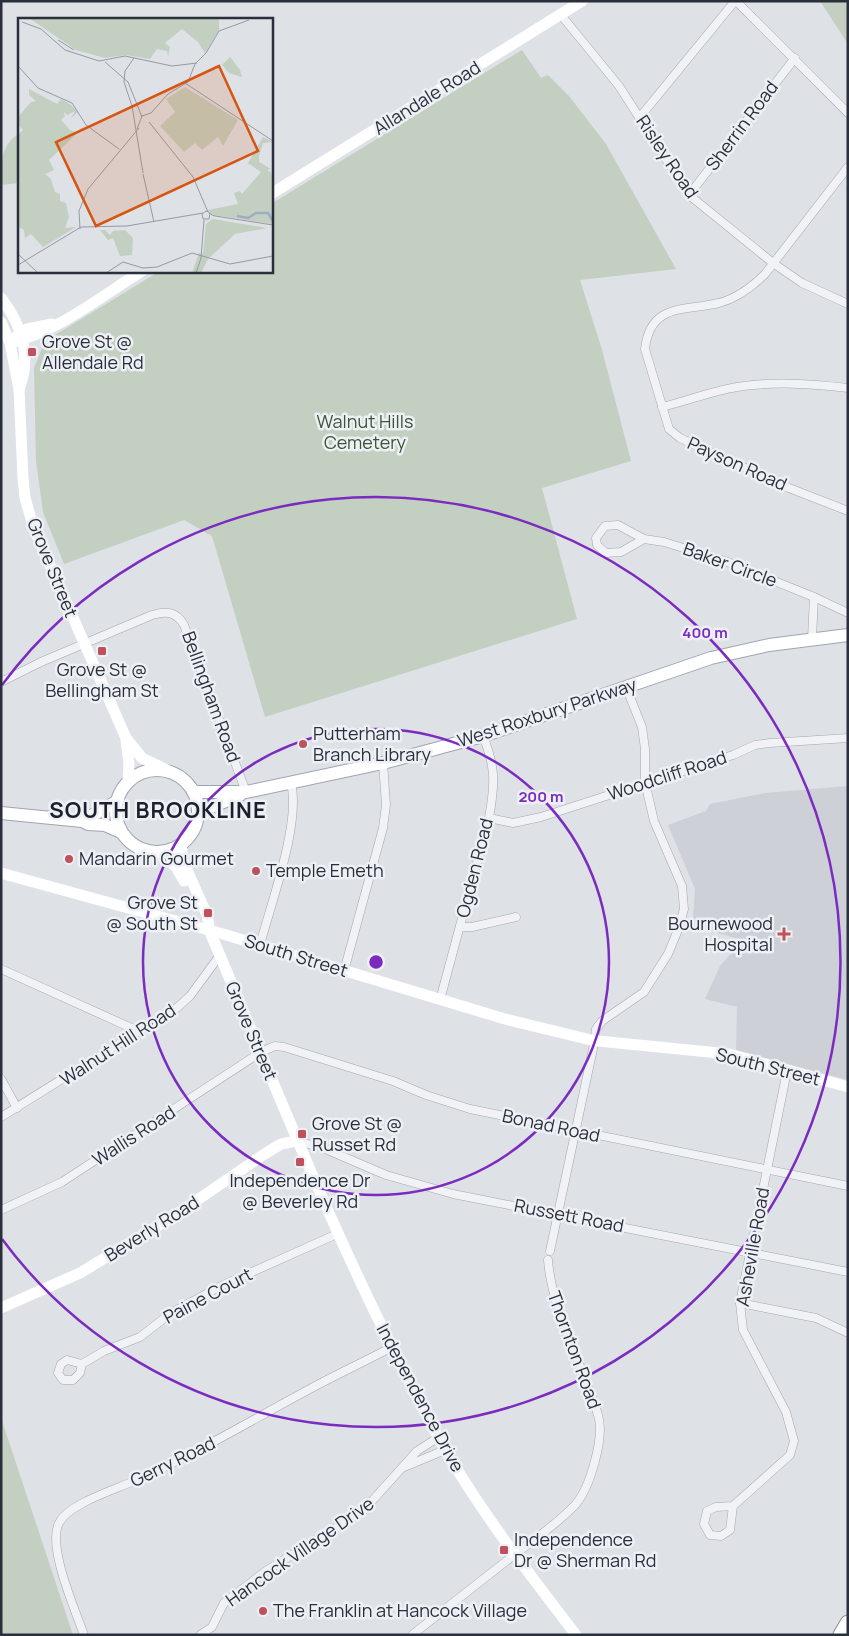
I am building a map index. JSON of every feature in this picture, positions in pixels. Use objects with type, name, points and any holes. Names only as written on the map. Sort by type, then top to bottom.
[{"type":"highway","points":[[841,1635],[848,1623]]},
{"type":"main road","name":"West Roxbury Parkway","points":[[194,792],[246,792],[383,763],[483,736],[711,658],[812,638],[848,635]]},
{"type":"main road","points":[[1,813],[104,825],[121,832],[137,848],[159,852],[181,844],[189,837],[198,816],[194,792],[180,776],[171,772],[148,770],[128,781],[116,802],[116,818],[121,832]]},
{"type":"main road","name":"West Roxbury Parkway","points":[[198,816],[202,811],[246,792]]},
{"type":"main road","points":[[82,821],[116,802]]},
{"type":"street","name":"Allandale Road","points":[[272,193],[582,1]]},
{"type":"street","points":[[640,117],[736,1],[848,112]]},
{"type":"street","name":"Risley Road","points":[[561,14],[619,86],[689,195],[773,263],[809,287],[848,304]]},
{"type":"street","name":"Sherrin Road","points":[[689,195],[795,58]]},
{"type":"street","name":"Payson Road","points":[[848,166],[773,263],[752,287],[719,303],[667,312],[651,326],[646,336],[645,349],[669,428],[680,438],[789,488],[848,511]]},
{"type":"street","points":[[10,342],[21,337],[27,330],[67,318],[140,272]]},
{"type":"street","name":"Grove Street","points":[[1,298],[12,314],[21,337],[26,372],[19,389]]},
{"type":"street","name":"Grove Street","points":[[1,322],[10,342],[19,389],[21,456],[25,498],[34,529],[126,738],[142,758],[171,772]]},
{"type":"street","points":[[662,407],[735,388],[765,384],[817,385],[848,388]]},
{"type":"street","name":"Baker Circle","points":[[644,539],[621,552],[606,553],[597,545],[596,538],[605,526],[618,524],[644,539],[664,542],[725,561],[848,613]]},
{"type":"street","points":[[812,638],[814,597]]},
{"type":"street","name":"Bellingham Road","points":[[1,682],[41,662],[152,615],[166,612],[180,617],[246,792]]},
{"type":"street","points":[[550,1251],[557,1213],[563,1197],[594,1040],[602,1021],[644,992],[671,946],[684,909],[682,886],[654,821],[645,782],[645,749],[642,727],[626,687]]},
{"type":"street","name":"Ogden Road","points":[[440,1000],[489,818],[494,772],[483,736]]},
{"type":"street","name":"Grove Street","points":[[126,738],[129,764],[128,781]]},
{"type":"street","name":"Woodcliff Road","points":[[489,818],[513,823],[541,817],[733,755],[755,745],[848,738]]},
{"type":"street","points":[[344,971],[382,828],[386,805],[383,763]]},
{"type":"street","points":[[260,946],[292,822],[294,804],[291,783]]},
{"type":"street","name":"Grove Street","points":[[181,844],[183,861],[206,915],[208,927],[297,1141]]},
{"type":"street","name":"Grove Street","points":[[159,852],[179,870],[201,918],[208,927]]},
{"type":"street","name":"South Street","points":[[1,873],[208,927],[260,946],[545,1030],[594,1040],[729,1054],[787,1072],[848,1087]]},
{"type":"street","points":[[460,927],[472,927],[516,917]]},
{"type":"street","name":"Walnut Hill Road","points":[[1,1117],[90,1064],[138,1031],[178,1007],[190,996],[220,955]]},
{"type":"street","points":[[1,969],[138,1031]]},
{"type":"street","name":"Bonad Road","points":[[261,1052],[275,1046],[284,1047],[393,1081],[426,1095],[470,1109],[575,1132],[848,1186]]},
{"type":"street","name":"Wallis Road","points":[[1,1210],[62,1182],[261,1052]]},
{"type":"street","name":"Asheville Road","points":[[733,1506],[790,1456],[794,1448],[792,1430],[786,1412],[743,1330],[740,1303],[752,1252],[787,1072]]},
{"type":"street","points":[[1,1079],[17,1108]]},
{"type":"street","name":"Russett Road","points":[[297,1141],[323,1148],[386,1175],[418,1185],[687,1242],[752,1252],[848,1272]]},
{"type":"street","name":"Independence Drive","points":[[297,1141],[337,1234],[445,1450],[514,1555],[576,1635]]},
{"type":"street","name":"Beverly Road","points":[[1,1308],[87,1268],[171,1218],[281,1144],[297,1141]]},
{"type":"street","name":"Paine Court","points":[[82,1364],[104,1351],[140,1337],[171,1313],[223,1285],[337,1234]]},
{"type":"street","name":"Thornton Road","points":[[412,1635],[552,1526],[577,1503],[593,1468],[600,1436],[599,1418],[589,1386],[550,1283],[548,1260]]},
{"type":"street","points":[[740,1303],[816,1318],[848,1333]]},
{"type":"street","name":"Gerry Road","points":[[84,1635],[57,1548],[55,1533],[64,1515],[83,1503],[159,1470],[223,1438],[310,1389],[392,1347]]},
{"type":"street","name":"Hancock Village Drive","points":[[200,1635],[212,1627],[224,1603],[266,1572],[363,1511],[417,1451],[438,1437]]},
{"type":"street","name":"Hancock Village Drive","points":[[402,1468],[445,1450]]},
{"type":"street","points":[[733,1506],[730,1530],[721,1536],[708,1534],[704,1524],[707,1511],[716,1507],[733,1506]]},
{"type":"shaded area","name":"Bournewood Hospital","points":[[848,786],[848,1080],[736,1050],[737,1007],[705,999],[720,966],[743,940],[696,927],[693,918],[695,889],[668,825],[706,811],[710,804],[765,793]]},
{"type":"green space","points":[[820,1],[848,1],[848,44]]},
{"type":"green space","name":"Walnut Hills Cemetery","points":[[522,50],[541,78],[548,75],[569,96],[606,144],[676,269],[580,280],[602,350],[631,461],[542,488],[577,619],[265,717],[212,536],[184,520],[64,564],[43,512],[36,461],[34,368],[42,348],[55,335],[158,272],[272,272],[272,203]]},
{"type":"green space","points":[[18,135],[18,183],[1,185],[3,156],[13,138]]},
{"type":"green space","points":[[1,1418],[73,1635],[1,1635]]},
{"type":"place","name":"Grove St @ Allendale Rd","points":[[32,352]]},
{"type":"place","name":"Grove St @ Bellingham St","points":[[102,651]]},
{"type":"place","name":"Putterham Branch Library","points":[[303,744]]},
{"type":"place","name":"Mandarin Gourmet","points":[[69,859]]},
{"type":"place","name":"Temple Emeth","points":[[256,871]]},
{"type":"place","name":"Grove St @ South St","points":[[208,913]]},
{"type":"place","name":"Bournewood Hospital","points":[[784,934]]},
{"type":"place","name":"Grove St @ Russet Rd","points":[[302,1134]]},
{"type":"place","name":"Independence Dr @ Beverley Rd","points":[[300,1162]]},
{"type":"place","name":"Independence Dr @ Sherman Rd","points":[[504,1550]]},
{"type":"place","name":"The Franklin at Hancock Village","points":[[263,1611]]},
{"type":"district","name":"SOUTH BROOKLINE","points":[[158,810]]}]
